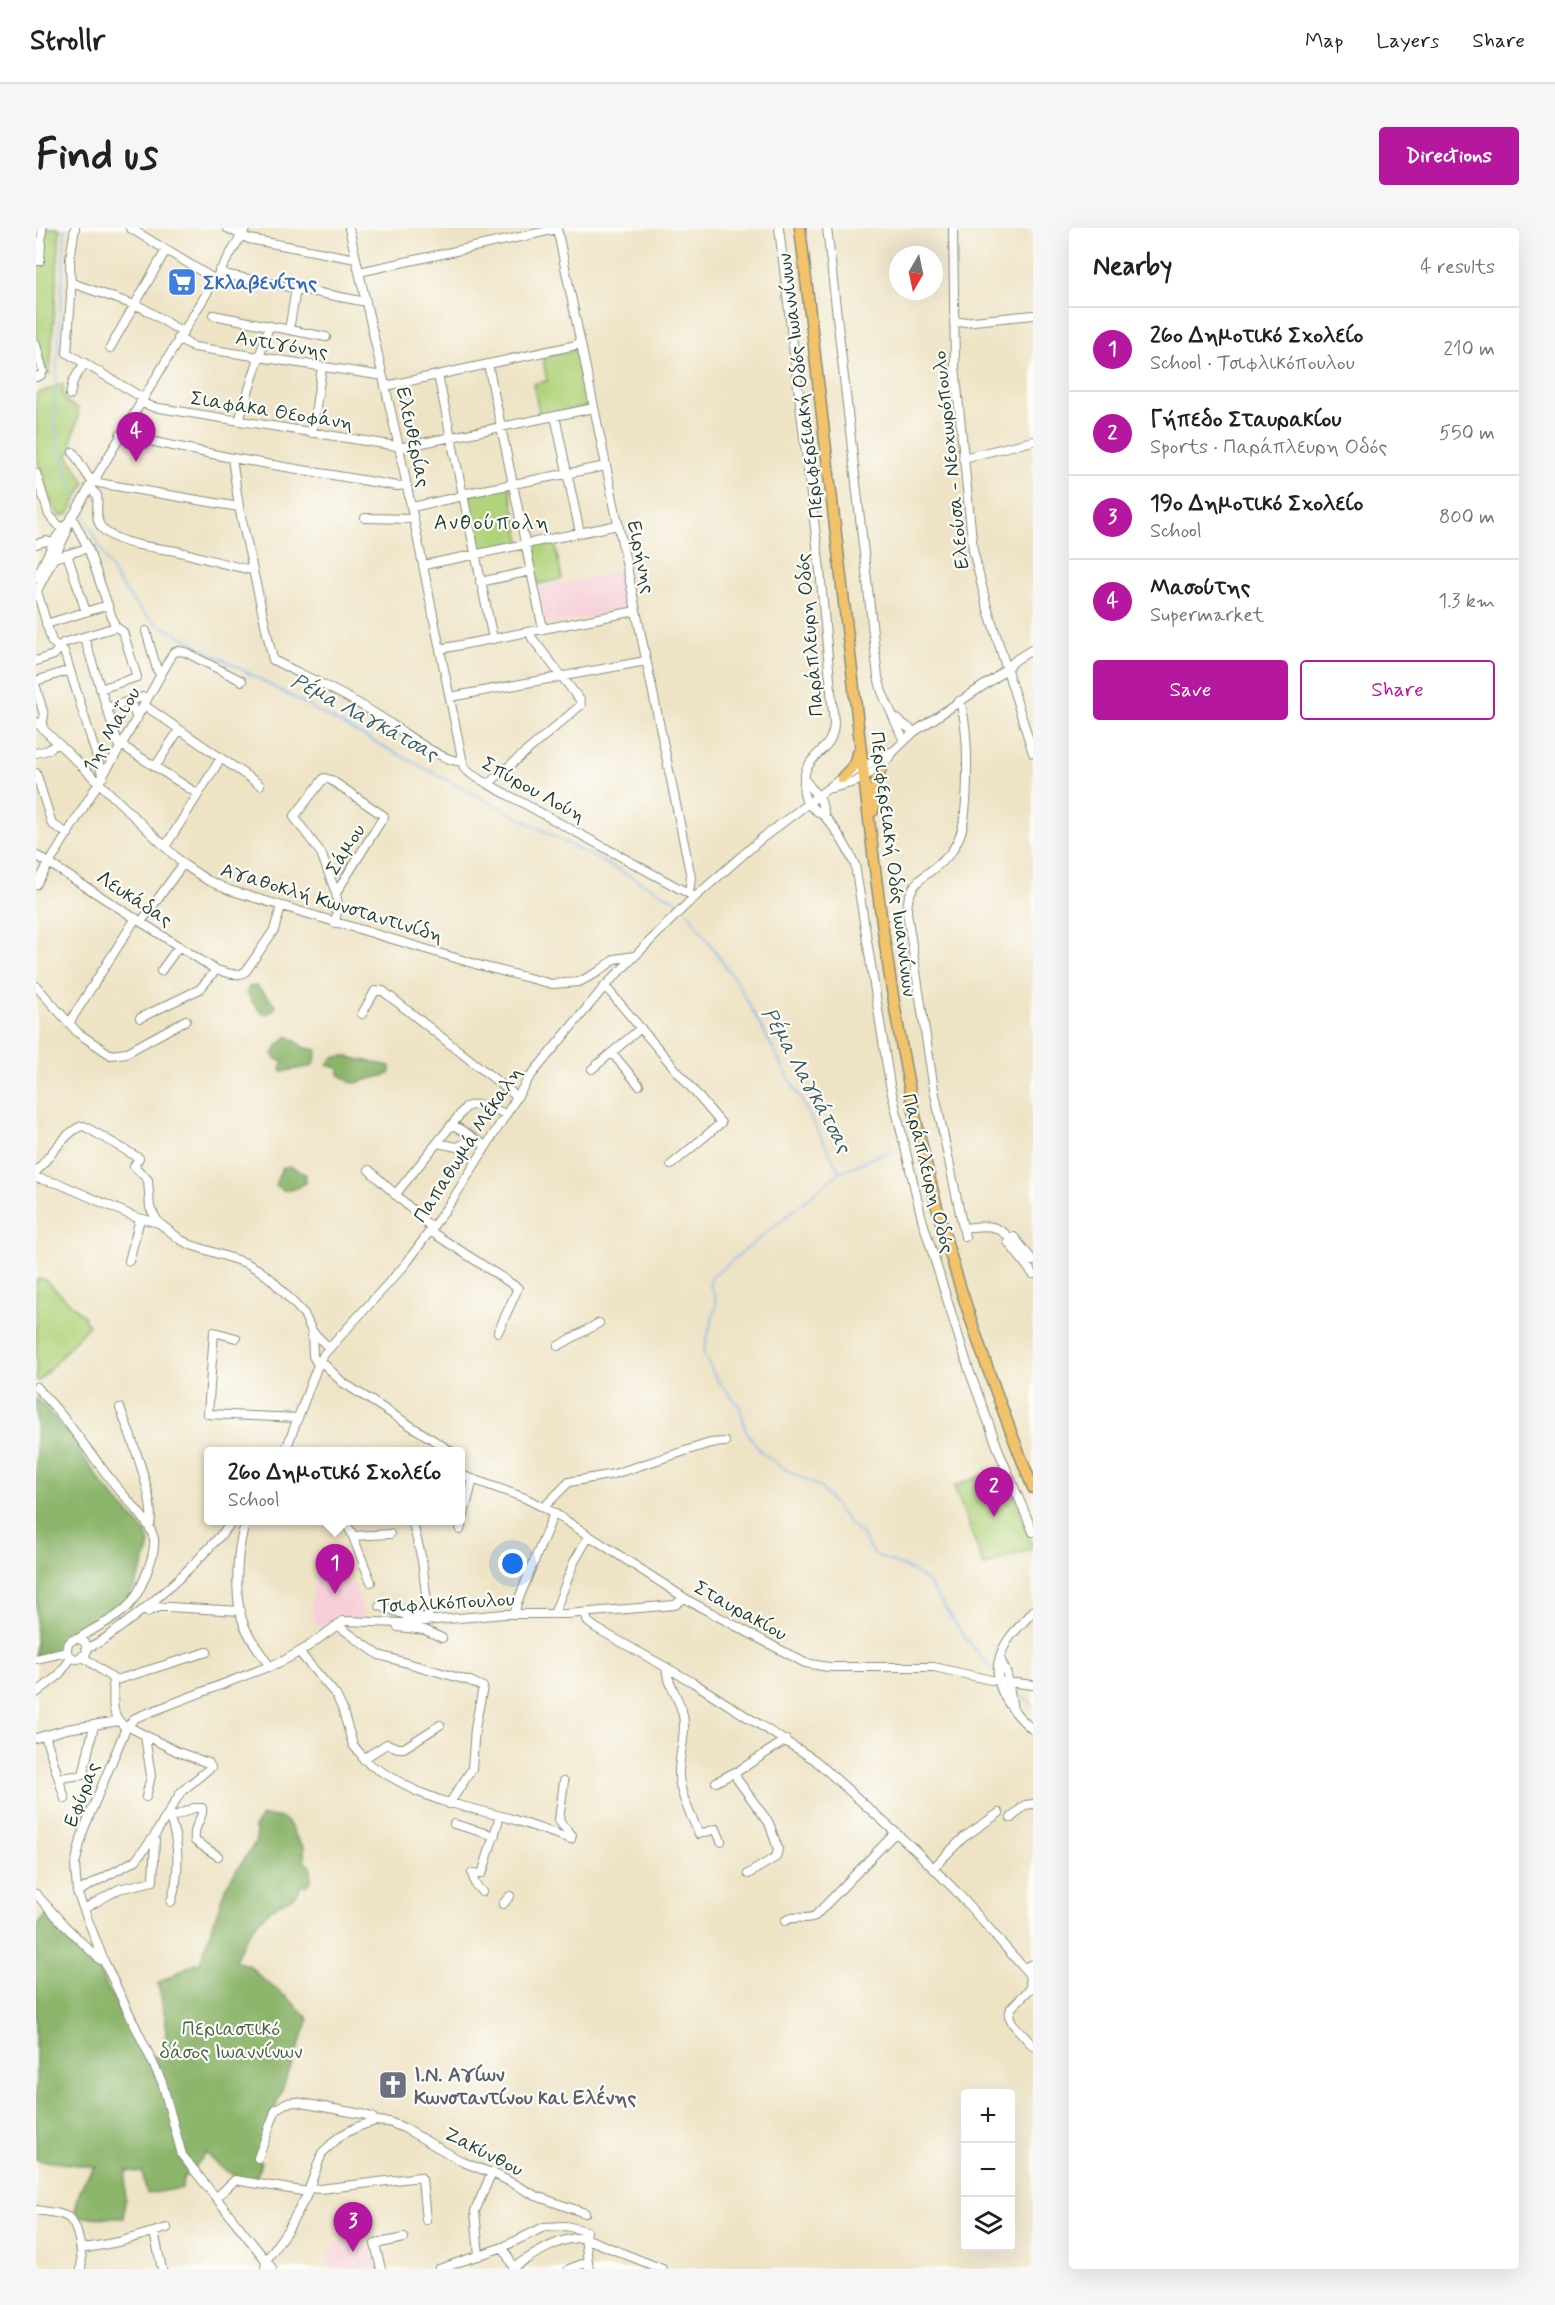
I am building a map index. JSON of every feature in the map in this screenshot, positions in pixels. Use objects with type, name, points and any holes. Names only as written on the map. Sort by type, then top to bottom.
[{"type":"highway","name":"Περιφερειακή Οδός Ιωαννίνων","points":[[800,228],[863,772],[893,1002],[928,1172],[970,1321],[1033,1488]]},
{"type":"highway","points":[[842,778],[856,763],[860,741]]},
{"type":"highway","points":[[870,826],[877,778],[882,766]]},
{"type":"street","points":[[38,261],[42,228]]},
{"type":"street","points":[[72,283],[70,262],[75,228]]},
{"type":"street","points":[[130,228],[214,279]]},
{"type":"street","points":[[227,228],[241,237],[356,259]]},
{"type":"street","points":[[36,578],[53,543],[68,523],[246,228]]},
{"type":"street","name":"Ελευθερίας","points":[[349,228],[386,386],[440,649]]},
{"type":"street","points":[[359,272],[557,228]]},
{"type":"street","name":"Ειρήνης","points":[[557,228],[692,877],[692,894]]},
{"type":"street","name":"Παράπλευρη Οδός","points":[[779,228],[820,570],[834,723],[831,740],[808,768],[805,780],[818,796],[825,817]]},
{"type":"street","points":[[827,228],[878,676],[882,692],[904,741]]},
{"type":"street","name":"Ελεούσα - Νεοχωρόπουλο","points":[[953,228],[954,323],[963,458],[975,564],[1033,753]]},
{"type":"street","points":[[110,348],[166,250]]},
{"type":"street","points":[[219,271],[228,275],[366,302]]},
{"type":"street","name":"Αντιγόνης","points":[[72,283],[135,305],[194,347],[382,374]]},
{"type":"street","name":"Σιαφάκα Θεοφάνη","points":[[72,283],[67,353],[153,407],[399,447],[594,408]]},
{"type":"street","points":[[289,330],[296,289]]},
{"type":"street","points":[[213,315],[326,337]]},
{"type":"street","points":[[954,323],[1033,315]]},
{"type":"street","points":[[239,421],[269,326]]},
{"type":"street","points":[[386,386],[581,344]]},
{"type":"street","points":[[36,345],[43,369],[39,376]]},
{"type":"street","points":[[70,396],[73,381],[85,363]]},
{"type":"street","points":[[488,364],[543,629]]},
{"type":"street","points":[[312,433],[322,367]]},
{"type":"street","points":[[438,375],[493,639]]},
{"type":"street","points":[[555,416],[580,533]]},
{"type":"street","points":[[120,435],[232,458],[397,486],[407,485]]},
{"type":"street","points":[[963,458],[1033,441]]},
{"type":"street","points":[[73,452],[89,487],[97,495],[97,516],[100,524],[113,535],[137,544],[181,552],[253,570]]},
{"type":"street","points":[[232,458],[231,465],[239,507],[273,660],[380,716],[406,735],[451,760],[462,762]]},
{"type":"street","points":[[412,507],[606,466]]},
{"type":"street","points":[[36,473],[49,515],[68,523],[88,548],[116,627],[123,633],[137,677],[100,688]]},
{"type":"street","points":[[89,487],[239,507]]},
{"type":"street","points":[[364,518],[414,519]]},
{"type":"street","points":[[68,523],[66,534],[36,592],[40,615],[46,624],[52,642],[64,651],[101,780]]},
{"type":"street","points":[[424,565],[618,525]]},
{"type":"street","points":[[36,544],[46,541],[53,543]]},
{"type":"street","points":[[53,556],[58,557],[88,548]]},
{"type":"street","points":[[67,554],[86,612]]},
{"type":"street","points":[[480,582],[531,571]]},
{"type":"street","points":[[46,624],[108,605]]},
{"type":"street","points":[[440,649],[636,612]]},
{"type":"street","points":[[36,661],[54,656],[63,643],[116,627]]},
{"type":"street","points":[[146,631],[157,670],[161,674]]},
{"type":"street","points":[[488,784],[581,707],[580,700],[532,638],[530,632]]},
{"type":"street","points":[[84,637],[115,738],[121,746],[198,794]]},
{"type":"street","name":"Σπύρου Λούη","points":[[440,649],[462,762],[469,773],[692,894]]},
{"type":"street","points":[[830,789],[842,778],[882,766],[914,732],[995,678],[1006,667],[1033,649]]},
{"type":"street","name":"1ης Μαΐου","points":[[36,885],[101,780],[173,653],[181,651],[242,681]]},
{"type":"street","points":[[450,697],[646,661]]},
{"type":"street","points":[[36,681],[70,670]]},
{"type":"street","points":[[36,687],[44,715],[39,725]]},
{"type":"street","points":[[106,708],[130,701],[146,701],[179,730],[260,785]]},
{"type":"street","points":[[130,701],[137,719]]},
{"type":"street","points":[[959,701],[964,714],[966,735],[963,828],[952,850],[914,887],[908,900],[908,912],[933,1079],[965,1237]]},
{"type":"street","points":[[1023,717],[1033,714]]},
{"type":"street","points":[[893,716],[914,732]]},
{"type":"street","name":"Αγαθοκλή Κωνσταντινίδη","points":[[39,725],[101,780],[183,864],[221,887],[335,923],[552,984],[579,982],[594,975],[615,959],[634,956]]},
{"type":"street","points":[[155,767],[179,730]]},
{"type":"street","points":[[36,753],[48,750],[58,743]]},
{"type":"street","points":[[830,789],[863,772],[895,750]]},
{"type":"street","points":[[165,847],[221,759]]},
{"type":"street","points":[[36,773],[52,825],[68,834]]},
{"type":"street","name":"Σάμου","points":[[335,923],[338,906],[336,893],[321,853],[294,817],[320,781],[325,778],[377,809],[384,816],[336,893]]},
{"type":"street","points":[[805,780],[805,796],[808,804]]},
{"type":"street","name":"Παπαθωμά Μέκαλη","points":[[287,1447],[319,1363],[329,1348],[393,1280],[431,1230],[516,1096],[544,1058],[604,986],[692,894],[830,789]]},
{"type":"street","name":"Παράπλευρη Οδός","points":[[808,804],[825,817],[850,853],[856,871],[874,995],[892,1095],[935,1266],[976,1390],[1033,1532]]},
{"type":"street","name":"Λευκάδας","points":[[36,855],[216,970]]},
{"type":"street","points":[[69,1023],[139,920],[183,864]]},
{"type":"street","points":[[141,1018],[196,991],[216,970],[237,975],[244,973],[273,932],[281,907]]},
{"type":"street","points":[[161,971],[179,946]]},
{"type":"street","points":[[36,986],[85,1038],[116,1056],[129,1052],[186,1020]]},
{"type":"street","points":[[604,986],[721,1123],[671,1166]]},
{"type":"street","points":[[362,1014],[375,991],[383,991],[516,1096]]},
{"type":"street","points":[[592,1069],[641,1028]]},
{"type":"street","points":[[612,1053],[639,1085]]},
{"type":"street","points":[[395,1195],[464,1108],[472,1105],[486,1106],[505,1114]]},
{"type":"street","points":[[452,1124],[486,1146]]},
{"type":"street","points":[[36,1172],[71,1132],[80,1126],[84,1126],[139,1158],[134,1166],[148,1180],[150,1209],[159,1223],[181,1240],[246,1263],[265,1274],[304,1314],[312,1331],[329,1348]]},
{"type":"street","points":[[437,1143],[457,1147],[475,1139]]},
{"type":"street","points":[[369,1170],[431,1230],[518,1288],[498,1332]]},
{"type":"street","points":[[36,1178],[60,1184],[140,1219],[159,1223]]},
{"type":"street","points":[[129,1261],[140,1219]]},
{"type":"street","points":[[963,1228],[995,1226],[1010,1238],[1014,1237],[1033,1261]]},
{"type":"street","points":[[1010,1238],[1008,1242],[1033,1274]]},
{"type":"street","points":[[558,1346],[599,1323]]},
{"type":"street","points":[[312,1331],[313,1356],[319,1363],[342,1382],[444,1447]]},
{"type":"street","points":[[236,1338],[214,1332],[208,1414],[298,1418]]},
{"type":"street","points":[[36,1387],[71,1425],[112,1482],[149,1527],[153,1538],[153,1554],[132,1602],[116,1617],[69,1642],[70,1654],[62,1671],[36,1693]]},
{"type":"street","points":[[120,1408],[144,1481],[151,1512],[149,1527]]},
{"type":"street","points":[[544,1507],[563,1485],[569,1482],[614,1474],[710,1443],[725,1442]]},
{"type":"street","name":"Σταυρακίου","points":[[465,1476],[544,1507],[684,1598],[810,1665],[925,1666],[999,1682],[1033,1685]]},
{"type":"street","points":[[465,1509],[472,1479]]},
{"type":"street","points":[[515,1613],[554,1513]]},
{"type":"street","points":[[82,1656],[86,1648],[98,1643],[143,1610],[187,1573],[230,1525]]},
{"type":"street","points":[[247,1525],[239,1553],[238,1583],[241,1611],[245,1628],[270,1667]]},
{"type":"street","points":[[346,1525],[371,1582]]},
{"type":"street","points":[[380,1606],[406,1616],[429,1620],[422,1560],[413,1525]]},
{"type":"street","points":[[460,1530],[461,1525]]},
{"type":"street","points":[[353,1536],[390,1534]]},
{"type":"street","points":[[554,1614],[574,1562],[589,1536]]},
{"type":"street","name":"Τσιφλικόπουλου","points":[[338,1625],[348,1621],[383,1624],[515,1613],[585,1613],[675,1605],[684,1598]]},
{"type":"street","points":[[143,1610],[147,1612],[159,1607],[168,1607],[241,1611]]},
{"type":"street","points":[[1033,1611],[1009,1639],[1000,1658],[999,1682],[1004,1699],[1013,1712],[1033,1730]]},
{"type":"street","points":[[585,1613],[588,1622],[596,1628],[666,1667],[815,1760],[896,1832],[933,1868],[1024,1968],[1031,1979],[1031,1988],[1011,2008],[1009,2018],[1033,2046]]},
{"type":"street","points":[[383,1624],[424,1630],[442,1638]]},
{"type":"street","points":[[127,1727],[135,1718],[270,1667],[299,1652],[338,1625],[379,1655],[470,1681],[483,1687],[475,1728],[471,1769],[449,1804]]},
{"type":"street","points":[[78,1639],[85,1643],[86,1648]]},
{"type":"street","points":[[113,1681],[207,1652]]},
{"type":"street","points":[[299,1652],[339,1699],[351,1741],[363,1759],[407,1786],[449,1804],[500,1816],[543,1832],[572,1839],[572,1835],[562,1826],[560,1820],[564,1780]]},
{"type":"street","points":[[36,1659],[70,1654],[82,1656],[107,1673],[113,1681],[113,1708],[119,1721],[145,1736],[211,1766],[210,1770],[181,1792],[169,1816],[136,1860],[77,1892]]},
{"type":"street","points":[[1000,1658],[1005,1666],[1013,1712]]},
{"type":"street","points":[[666,1667],[666,1673],[678,1695],[684,1721],[679,1777],[683,1792],[699,1834],[716,1829],[721,1841]]},
{"type":"street","points":[[36,1738],[119,1721]]},
{"type":"street","points":[[59,1778],[83,1775],[94,1725]]},
{"type":"street","points":[[363,1759],[387,1744],[404,1748],[440,1725]]},
{"type":"street","name":"Εφύρας","points":[[127,1727],[93,1803],[79,1844],[74,1870],[77,1892],[104,1961],[160,2078],[182,2155],[191,2169],[217,2197],[266,2266],[272,2269]]},
{"type":"street","points":[[45,1735],[65,1799]]},
{"type":"street","points":[[145,1736],[151,1776],[146,1797]]},
{"type":"street","points":[[716,1782],[786,1740]]},
{"type":"street","points":[[735,1772],[736,1777],[769,1823],[778,1849],[776,1857],[748,1874]]},
{"type":"street","points":[[1011,1818],[1025,1806],[1033,1804]]},
{"type":"street","points":[[169,1816],[194,1808],[202,1808],[203,1814],[194,1828],[195,1841],[218,1856]]},
{"type":"street","points":[[933,1868],[960,1840],[999,1813]]},
{"type":"street","points":[[169,1816],[174,1828],[177,1854],[175,1890],[171,1902]]},
{"type":"street","points":[[482,1892],[475,1884],[472,1873],[483,1872],[500,1816]]},
{"type":"street","points":[[454,1824],[495,1836]]},
{"type":"street","points":[[785,1920],[814,1916],[896,1832]]},
{"type":"street","points":[[84,1910],[119,1888],[153,1881],[155,1840],[153,1838]]},
{"type":"street","points":[[36,1894],[64,1926],[104,1961]]},
{"type":"street","points":[[503,1904],[510,1896]]},
{"type":"street","points":[[1024,1968],[1033,1964]]},
{"type":"street","name":"Ζακύνθου","points":[[258,2158],[276,2109],[290,2102],[343,2110],[404,2128],[460,2161],[492,2172],[536,2196],[585,2213]]},
{"type":"street","points":[[266,2266],[309,2190],[319,2158],[326,2148],[337,2138],[357,2127],[375,2121]]},
{"type":"street","points":[[479,2256],[475,2211],[492,2172]]},
{"type":"street","points":[[217,2197],[235,2180],[309,2190],[420,2177],[426,2220]]},
{"type":"street","points":[[36,2210],[58,2214],[69,2219],[81,2249],[81,2269]]},
{"type":"street","points":[[439,2269],[503,2247],[548,2226],[566,2226],[653,2267],[662,2269]]},
{"type":"street","points":[[81,2249],[167,2228]]},
{"type":"street","points":[[154,2232],[162,2269]]},
{"type":"street","points":[[503,2247],[513,2268],[557,2244],[585,2234]]},
{"type":"street","points":[[569,2269],[588,2265],[585,2234]]},
{"type":"street","points":[[381,2269],[375,2244],[404,2238]]},
{"type":"shaded area","points":[[624,571],[631,609],[546,625],[538,588]]},
{"type":"shaded area","points":[[318,1564],[354,1584],[366,1620],[336,1619],[324,1627],[315,1626],[311,1604]]},
{"type":"shaded area","points":[[344,2236],[358,2238],[371,2247],[379,2269],[330,2269],[327,2258],[335,2244]]},
{"type":"green space","points":[[44,228],[60,228],[50,374],[46,372],[36,336],[36,263]]},
{"type":"green space","points":[[578,350],[589,406],[540,416],[533,384],[547,381],[543,358]]},
{"type":"green space","points":[[63,384],[65,399],[78,408],[78,418],[71,443],[75,449],[67,454],[85,483],[68,514],[61,516],[49,496],[37,458],[36,394]]},
{"type":"green space","points":[[509,486],[521,542],[478,551],[466,495]]},
{"type":"green space","points":[[554,541],[562,579],[538,584],[530,546]]},
{"type":"green space","points":[[256,986],[276,1005],[273,1011],[263,1013],[252,1002],[247,992],[249,987]]},
{"type":"green space","points":[[288,1036],[306,1048],[317,1050],[311,1067],[281,1071],[283,1061],[276,1059],[273,1054]]},
{"type":"green space","points":[[343,1056],[390,1066],[390,1074],[355,1083],[350,1082],[339,1074],[339,1068],[327,1065],[333,1058]]},
{"type":"green space","points":[[290,1166],[306,1175],[305,1183],[290,1190],[283,1190],[275,1185],[282,1168]]},
{"type":"green space","points":[[44,1279],[85,1317],[84,1320],[89,1325],[39,1381],[36,1380],[36,1280]]},
{"type":"green space","points":[[36,1398],[62,1426],[105,1487],[145,1532],[150,1542],[135,1586],[121,1607],[109,1616],[68,1636],[59,1649],[36,1656]]},
{"type":"green space","points":[[1003,1468],[1033,1548],[984,1566],[954,1486]]},
{"type":"green space","name":"Περιαστικό δάσος Ιωαννίνων","points":[[262,1816],[282,1818],[287,1821],[304,1847],[305,1863],[311,1866],[311,1881],[305,1886],[302,1884],[296,1895],[270,1910],[258,1922],[245,1939],[235,1961],[250,1966],[309,2019],[256,2158],[261,2162],[255,2183],[228,2172],[206,2153],[193,2170],[183,2178],[182,2188],[147,2194],[142,2172],[126,2171],[124,2218],[74,2217],[80,2190],[95,2167],[36,2160],[36,1929],[46,1915],[93,1960],[145,2059],[165,2054],[166,2021],[158,1983],[195,1963],[200,1963],[226,1886],[255,1843],[257,1833],[254,1828]]},
{"type":"waterway","name":"Ρέμα Λαγκάτσας","points":[[65,228],[54,418],[61,454],[77,498]]},
{"type":"waterway","name":"Ρέμα Λαγκάτσας","points":[[83,511],[104,557],[121,585],[142,611],[155,622],[352,730],[679,902]]},
{"type":"waterway","name":"Ρέμα Λαγκάτσας","points":[[688,912],[739,986],[840,1172],[711,1278],[710,1286],[715,1295],[716,1305],[703,1353],[716,1378],[740,1407],[746,1431],[761,1452],[783,1468],[820,1487],[849,1523],[863,1536],[872,1553],[913,1571],[927,1581],[964,1636],[992,1670]]},
{"type":"waterway","points":[[842,1171],[893,1149]]},
{"type":"waterway","name":"Ρέμα Λαγκάτσας","points":[[1013,1689],[1033,1705]]},
{"type":"place","name":"Σκλαβενίτης","points":[[182,282]]},
{"type":"place","name":"Μασούτης","points":[[136,462]]},
{"type":"place","name":"Γήπεδο Σταυρακίου","points":[[994,1517]]},
{"type":"place","name":"26ο Δημοτικό Σχολείο","points":[[335,1594]]},
{"type":"place","name":"Ι.Ν. Αγίων Κωνσταντίνου και Ελένης","points":[[393,2085]]},
{"type":"place","name":"19ο Δημοτικό Σχολείο","points":[[353,2252]]},
{"type":"district","name":"Ανθούπολη","points":[[492,522]]}]
